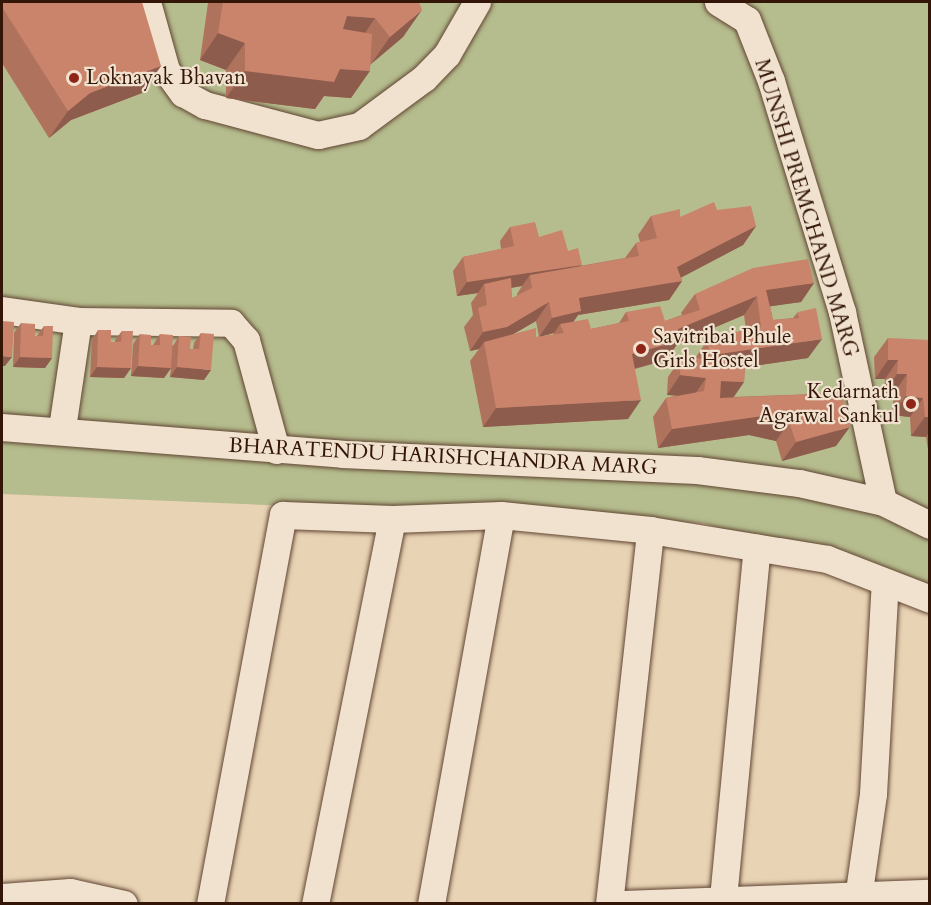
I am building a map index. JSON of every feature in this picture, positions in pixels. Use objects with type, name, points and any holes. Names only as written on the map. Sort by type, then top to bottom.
[{"type":"street","points":[[147,2],[166,70],[183,93],[205,105],[318,135],[359,126],[424,78],[447,54],[477,2]]},
{"type":"street","name":"MUNSHI PREMCHAND MARG","points":[[718,2],[747,20],[771,81],[842,312],[883,502]]},
{"type":"street","points":[[2,309],[78,321],[235,326],[246,340],[276,450]]},
{"type":"street","points":[[62,428],[78,321]]},
{"type":"street","name":"BHARATENDU HARISHCHANDRA MARG","points":[[2,427],[62,428],[109,438],[276,450],[697,470],[799,483],[883,502],[930,525]]},
{"type":"street","points":[[210,903],[283,515],[392,519],[501,515],[650,530],[827,559],[930,599]]},
{"type":"street","points":[[431,903],[501,515]]},
{"type":"street","points":[[315,903],[392,519]]},
{"type":"street","points":[[609,903],[650,530]]},
{"type":"street","points":[[723,898],[758,548]]},
{"type":"street","points":[[858,898],[873,794],[885,582]]},
{"type":"street","points":[[2,897],[70,892],[124,903]]},
{"type":"street","points":[[623,903],[723,898],[858,898],[930,893]]},
{"type":"green space","points":[[2,2],[929,2],[929,591],[703,523],[2,494]]},
{"type":"building","name":"Loknayak Bhavan","points":[[2,2],[142,2],[161,66],[90,93],[68,111],[2,7]]},
{"type":"building","points":[[223,2],[419,2],[422,10],[390,37],[375,18],[347,16],[343,29],[372,34],[370,71],[340,69],[334,82],[245,71],[245,43],[218,33]]},
{"type":"building","points":[[714,202],[717,210],[751,206],[756,226],[677,267],[682,281],[579,298],[581,311],[552,318],[549,302],[507,327],[483,332],[478,308],[487,305],[484,284],[511,278],[512,298],[532,288],[530,275],[639,256],[636,243],[657,238],[651,216],[680,209],[680,217]]},
{"type":"building","points":[[535,222],[539,237],[562,230],[568,251],[578,248],[582,265],[467,282],[463,257],[514,246],[510,227]]},
{"type":"building","points":[[808,259],[814,283],[766,290],[773,320],[799,318],[798,312],[816,308],[822,339],[719,354],[719,360],[745,363],[744,382],[721,381],[720,398],[842,393],[850,427],[796,442],[789,422],[762,416],[672,429],[666,398],[704,391],[706,378],[680,375],[681,358],[708,359],[709,338],[761,327],[757,296],[678,329],[679,341],[632,354],[641,400],[496,408],[484,342],[536,328],[536,337],[564,333],[560,324],[588,319],[591,329],[629,321],[626,312],[660,306],[665,321],[700,310],[695,294],[753,268]]},
{"type":"building","points":[[2,321],[14,322],[12,357],[2,356]]},
{"type":"building","points":[[21,323],[35,324],[35,336],[43,336],[44,326],[53,326],[52,358],[20,357]]},
{"type":"building","points":[[98,330],[111,330],[111,342],[121,342],[122,331],[133,331],[131,368],[97,367]]},
{"type":"building","points":[[201,333],[214,334],[211,370],[177,367],[179,336],[191,337],[190,349],[199,349]]},
{"type":"building","points":[[140,334],[151,335],[151,345],[160,345],[160,334],[173,335],[171,368],[138,366]]},
{"type":"building","points":[[888,338],[930,340],[928,368],[930,368],[930,417],[925,417],[923,398],[906,396],[907,374],[897,374],[898,360],[888,360]]},
{"type":"place","name":"Loknayak Bhavan","points":[[74,78]]},
{"type":"place","name":"Savitribai Phule Girls Hostel","points":[[641,349]]},
{"type":"place","name":"Kedarnath Agarwal Sankul","points":[[911,404]]}]
